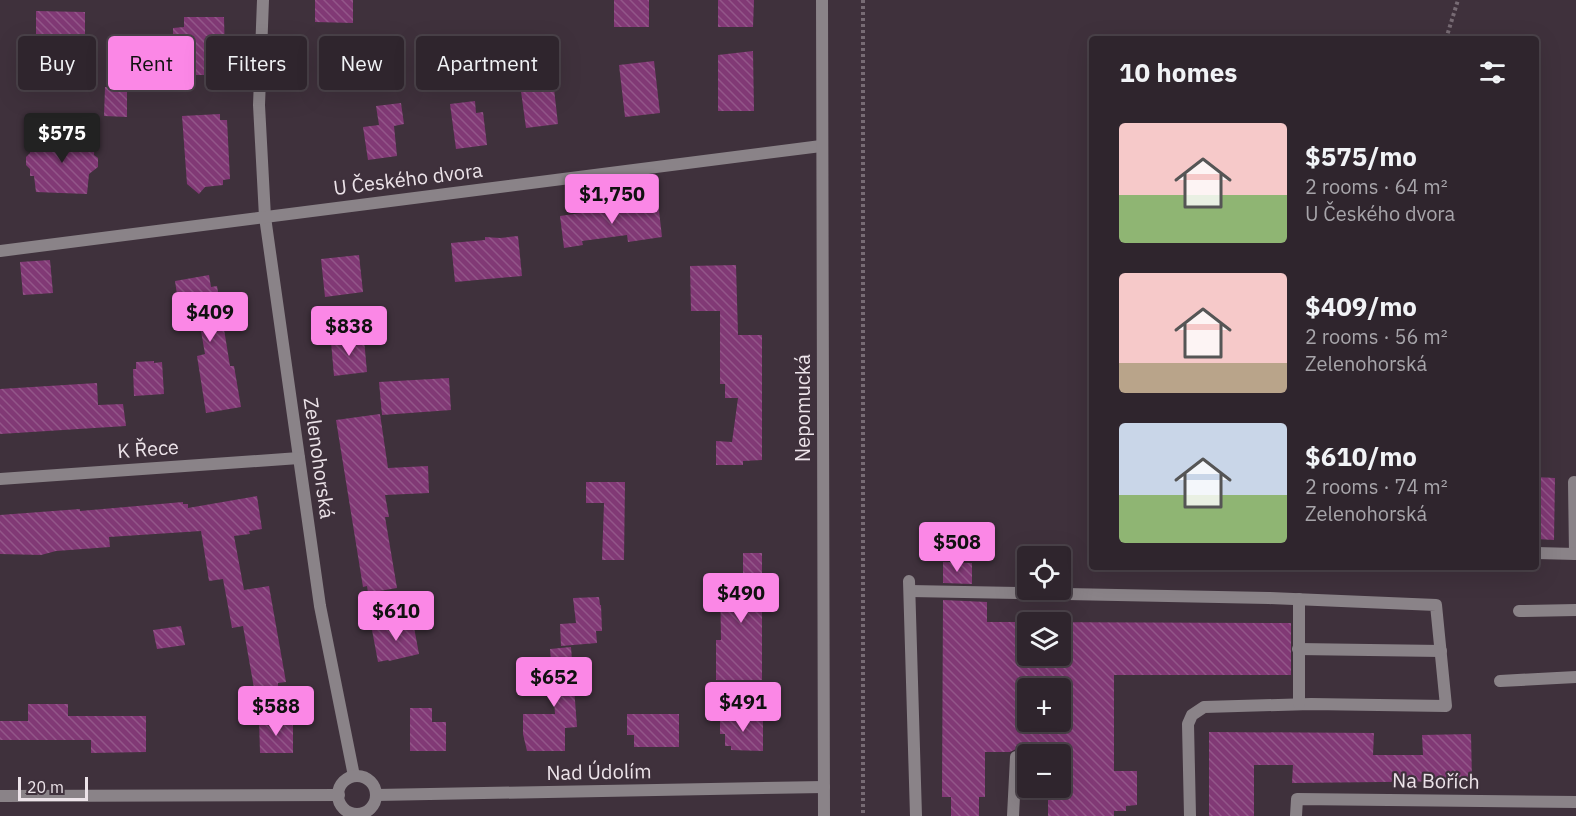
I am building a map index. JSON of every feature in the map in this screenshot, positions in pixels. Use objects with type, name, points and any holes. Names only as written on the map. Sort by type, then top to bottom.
[{"type":"street","name":"Zelenohorská","points":[[263,0],[259,105],[265,217],[321,606],[354,776]]},
{"type":"street","name":"Nepomucká","points":[[822,0],[824,816]]},
{"type":"street","name":"U Českého dvora","points":[[0,251],[821,146]]},
{"type":"street","name":"K Řece","points":[[0,479],[299,458]]},
{"type":"street","points":[[1539,553],[1576,554],[1574,482]]},
{"type":"street","points":[[916,816],[910,586],[1436,605],[1446,706],[1299,704],[1204,707],[1192,715],[1188,724],[1190,816]]},
{"type":"street","points":[[1299,599],[1299,704]]},
{"type":"street","points":[[1519,611],[1576,610]]},
{"type":"street","points":[[1299,649],[1441,651]]},
{"type":"street","points":[[1500,681],[1576,677]]},
{"type":"street","points":[[1013,816],[1016,757]]},
{"type":"street","points":[[354,776],[370,781],[376,795],[372,807],[361,814],[345,809],[339,795],[345,780],[354,776]]},
{"type":"street","name":"Nad Údolím","points":[[376,795],[824,787]]},
{"type":"street","points":[[0,796],[339,795]]},
{"type":"street","name":"Na Bořích","points":[[1296,816],[1297,799],[1576,802]]},
{"type":"path","points":[[863,0],[863,816]]},
{"type":"path","points":[[1447,36],[1458,0]]},
{"type":"building","points":[[315,0],[353,0],[353,23],[315,22]]},
{"type":"building","points":[[614,0],[649,0],[649,27],[614,27]]},
{"type":"building","points":[[718,0],[754,0],[753,27],[718,27]]},
{"type":"building","points":[[36,11],[85,12],[85,36],[36,36]]},
{"type":"building","points":[[184,17],[224,17],[224,36],[206,36],[206,75],[194,75],[194,36],[173,36],[173,28],[184,27]]},
{"type":"building","points":[[753,51],[754,111],[718,111],[718,55]]},
{"type":"building","points":[[654,61],[660,113],[625,117],[619,65]]},
{"type":"building","points":[[105,87],[108,87],[108,90],[127,90],[127,117],[104,116]]},
{"type":"building","points":[[521,90],[554,90],[558,124],[526,128]]},
{"type":"building","points":[[475,101],[476,113],[483,112],[487,145],[456,149],[450,104]]},
{"type":"building","points":[[401,103],[404,124],[394,126],[397,156],[368,160],[363,127],[379,125],[376,106]]},
{"type":"building","points":[[220,114],[220,120],[227,120],[230,179],[223,180],[223,185],[205,187],[199,194],[187,184],[182,116]]},
{"type":"building","points":[[35,136],[95,137],[94,155],[98,158],[98,167],[89,174],[87,194],[36,192],[34,176],[30,176],[30,169],[26,165],[26,157],[30,153],[31,144],[35,144]]},
{"type":"building","points":[[658,202],[662,237],[628,242],[627,235],[582,241],[583,245],[564,248],[560,216]]},
{"type":"building","points":[[518,236],[522,276],[455,282],[451,243],[485,240],[485,237]]},
{"type":"building","points":[[359,255],[363,292],[325,297],[321,259]]},
{"type":"building","points":[[50,260],[53,293],[23,295],[20,262]]},
{"type":"building","points":[[736,265],[738,335],[762,335],[762,460],[743,461],[743,465],[716,465],[716,441],[732,442],[738,398],[725,398],[725,384],[720,384],[720,311],[691,311],[690,266]]},
{"type":"building","points":[[209,275],[211,287],[217,286],[230,366],[234,366],[241,407],[206,413],[197,356],[205,354],[198,314],[192,315],[192,312],[180,315],[175,281]]},
{"type":"building","points":[[364,339],[367,372],[334,376],[331,342]]},
{"type":"building","points":[[154,361],[154,363],[162,362],[164,394],[134,396],[133,369],[136,369],[136,362]]},
{"type":"building","points":[[449,378],[451,410],[382,415],[379,382]]},
{"type":"building","points":[[97,383],[98,405],[123,404],[126,426],[0,434],[0,389]]},
{"type":"building","points":[[380,414],[388,468],[428,466],[429,493],[385,495],[389,517],[385,517],[397,588],[368,593],[367,586],[363,587],[336,420]]},
{"type":"building","points":[[1539,477],[1555,478],[1554,540],[1539,539]]},
{"type":"building","points":[[586,482],[625,482],[624,560],[602,560],[604,503],[586,503]]},
{"type":"building","points":[[257,496],[262,529],[249,531],[250,534],[234,536],[244,590],[269,586],[286,682],[278,683],[278,689],[259,692],[259,687],[254,688],[243,626],[232,628],[223,579],[209,581],[201,531],[109,537],[110,547],[56,551],[41,555],[0,554],[0,515],[183,502],[183,504],[188,504],[188,508]]},
{"type":"building","points":[[743,553],[762,553],[762,680],[716,680],[716,640],[721,640],[720,578],[743,578]]},
{"type":"building","points":[[943,562],[972,563],[972,584],[943,583]]},
{"type":"building","points":[[599,597],[602,631],[596,631],[597,643],[561,646],[560,624],[576,623],[573,598]]},
{"type":"building","points":[[943,600],[987,602],[987,622],[1017,622],[1017,666],[1071,666],[1071,622],[1291,623],[1291,675],[1114,675],[1114,771],[1137,771],[1137,805],[1126,806],[1126,811],[1114,811],[1114,816],[1048,816],[1048,798],[1071,798],[1071,744],[1017,744],[1017,750],[1010,752],[985,752],[985,797],[979,797],[979,816],[951,816],[951,797],[942,797]]},
{"type":"building","points":[[413,622],[419,654],[378,662],[372,630]]},
{"type":"building","points":[[181,626],[185,645],[157,649],[153,630]]},
{"type":"building","points":[[571,647],[577,727],[565,728],[565,751],[527,751],[523,734],[523,714],[555,714],[550,649]]},
{"type":"building","points":[[28,704],[68,704],[68,716],[146,716],[146,752],[91,753],[91,740],[0,740],[0,721],[28,721]]},
{"type":"building","points":[[410,708],[432,708],[432,722],[446,722],[446,751],[410,751]]},
{"type":"building","points":[[627,714],[679,714],[679,747],[634,747],[634,735],[627,735]]},
{"type":"building","points":[[720,717],[763,717],[763,751],[731,750],[731,746],[725,746],[725,734],[720,734]]},
{"type":"building","points":[[259,721],[293,721],[293,753],[260,753]]},
{"type":"building","points":[[1209,732],[1374,733],[1373,755],[1423,755],[1422,735],[1471,734],[1472,781],[1292,783],[1293,765],[1254,765],[1254,816],[1209,816]]}]
